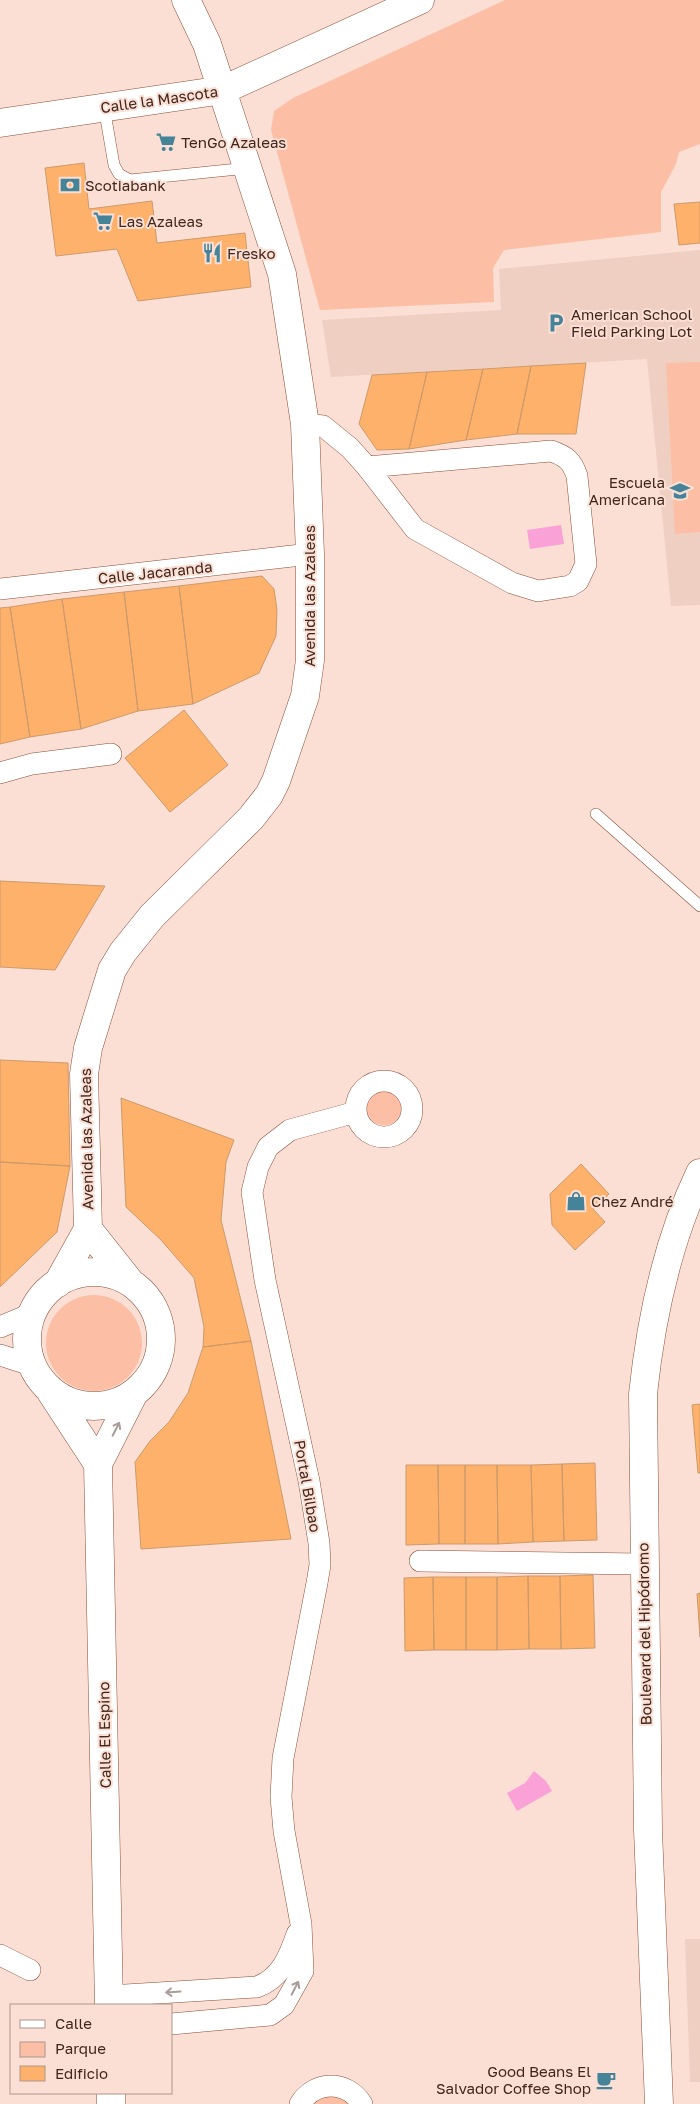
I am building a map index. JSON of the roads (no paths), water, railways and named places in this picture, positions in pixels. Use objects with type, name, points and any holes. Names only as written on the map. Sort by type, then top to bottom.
[{"type":"street","name":"Avenida las Azaleas","points":[[58,1283],[88,1229],[84,1074],[88,1048],[112,970],[123,952],[152,916],[251,818],[269,794],[276,780],[305,696],[310,660],[310,554],[305,424],[282,274],[207,44],[186,0]]},
{"type":"street","name":"Calle la Mascota","points":[[0,123],[223,90],[420,0]]},
{"type":"street","points":[[305,424],[323,426],[350,448],[415,529],[512,583],[538,591],[559,589],[570,586],[578,581],[582,574],[586,564],[578,476],[574,465],[568,458],[551,452],[367,467]]},
{"type":"street","name":"Calle Jacaranda","points":[[0,589],[310,554]]},
{"type":"street","points":[[0,773],[32,764],[111,754]]},
{"type":"street","name":"Portal Bilbao","points":[[172,2024],[270,2015],[284,2006],[303,1971],[301,1924],[284,1831],[282,1776],[283,1758],[320,1565],[319,1543],[309,1481],[265,1280],[252,1192],[258,1166],[268,1147],[290,1130],[356,1112]]},
{"type":"street","name":"Boulevard del Hipódromo","points":[[659,2104],[648,1830],[642,1394],[648,1345],[658,1292],[700,1173]]},
{"type":"street","name":"Avenida las Azaleas","points":[[88,1229],[130,1282]]},
{"type":"street","points":[[50,1390],[67,1401],[97,1406],[116,1402],[134,1393],[148,1379],[158,1362],[162,1342],[160,1322],[146,1296],[130,1282],[110,1274],[88,1272],[77,1274],[58,1283],[42,1296],[31,1314],[26,1335],[28,1355],[32,1365],[98,1464]]},
{"type":"street","points":[[0,1327],[31,1314]]},
{"type":"street","points":[[0,1355],[32,1365]]},
{"type":"street","name":"Calle El Espino","points":[[109,2001],[98,1464],[134,1393]]},
{"type":"street","points":[[420,1561],[643,1564]]},
{"type":"street","points":[[109,2001],[257,1987],[274,1978],[288,1959],[301,1924]]},
{"type":"street","points":[[0,1955],[30,1970]]},
{"type":"street","points":[[211,1990],[214,2020]]},
{"type":"street","points":[[300,2104],[314,2090],[330,2085],[348,2090],[362,2104]]},
{"type":"lane","points":[[104,107],[114,165],[119,174],[130,180],[248,168]]},
{"type":"lane","points":[[596,814],[700,906]]},
{"type":"place","name":"TenGo Azaleas","points":[[166,142]]},
{"type":"place","name":"Scotiabank","points":[[70,185]]},
{"type":"place","name":"Las Azaleas","points":[[103,221]]},
{"type":"place","name":"Fresko","points":[[212,253]]},
{"type":"place","name":"American School Field Parking Lot","points":[[556,323]]},
{"type":"place","name":"Escuela Americana","points":[[680,491]]},
{"type":"place","name":"Chez André","points":[[576,1201]]},
{"type":"place","name":"Good Beans El Salvador Coffee Shop","points":[[606,2080]]}]
